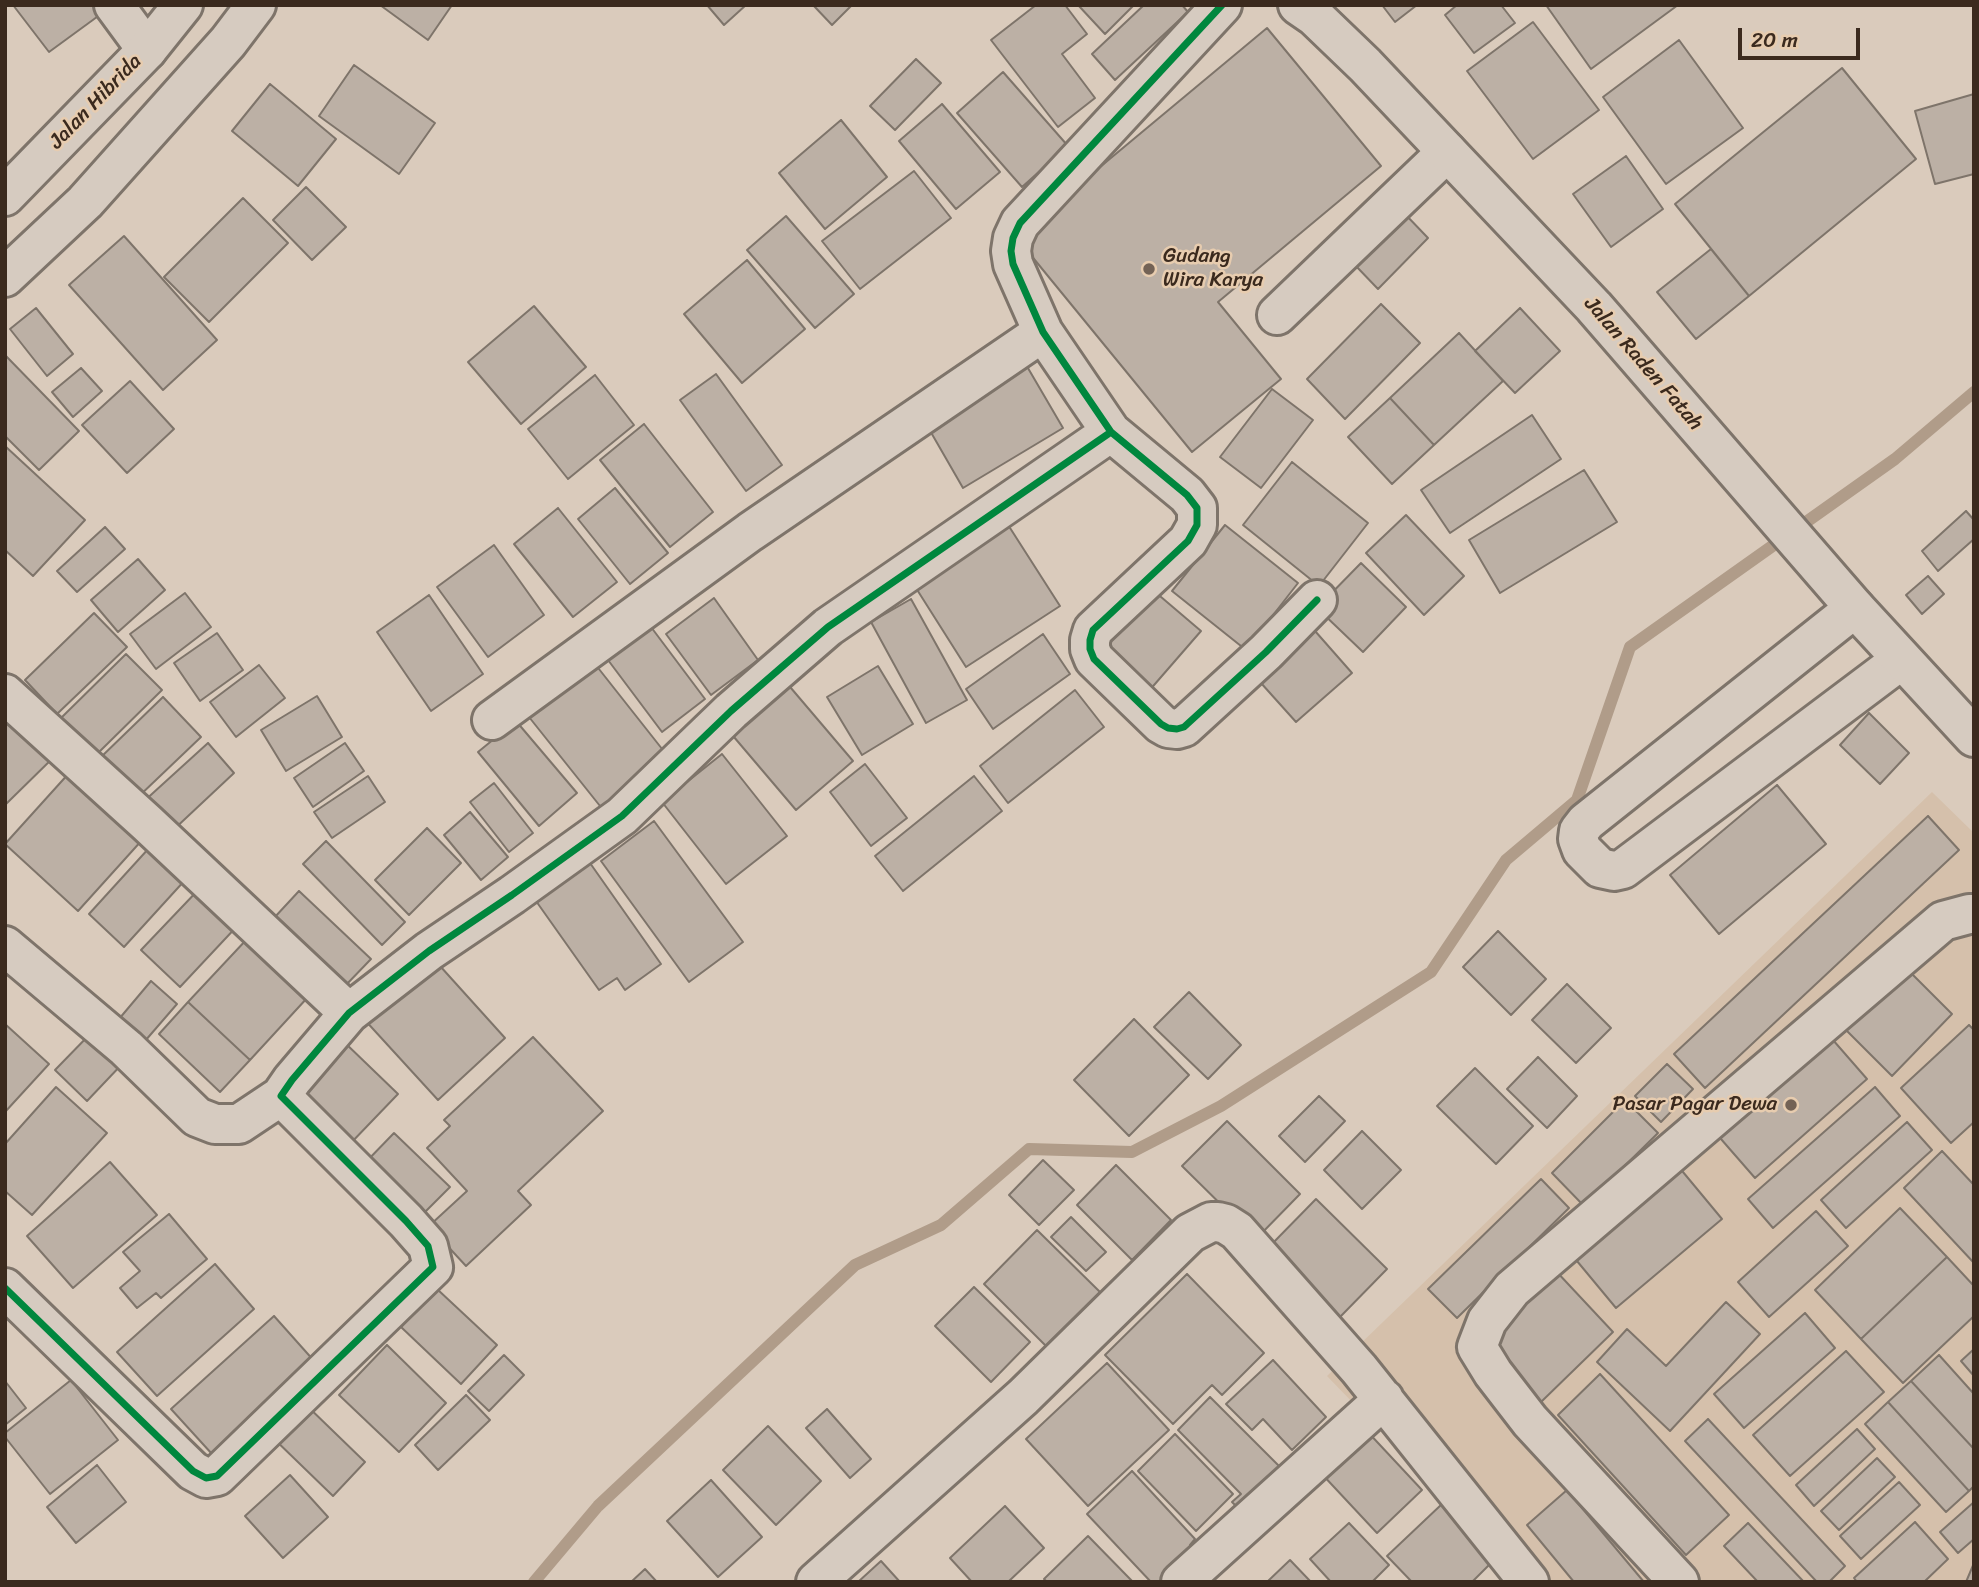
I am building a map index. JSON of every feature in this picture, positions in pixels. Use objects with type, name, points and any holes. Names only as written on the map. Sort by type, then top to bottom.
[{"type":"main road","points":[[114,5],[147,50]]},
{"type":"main road","name":"Jalan Hibrida","points":[[5,196],[147,50],[183,5]]},
{"type":"main road","points":[[5,277],[85,202],[228,42],[256,5]]},
{"type":"main road","points":[[1222,5],[1020,223],[1013,238],[1013,264],[1043,332],[1111,432],[1187,495],[1198,509],[1197,525],[1188,541],[1093,630],[1090,649],[1094,659],[1161,724],[1168,728],[1185,727],[1266,652],[1317,600]]},
{"type":"main road","name":"Jalan Raden Fatah","points":[[1315,9],[1594,307],[1901,660],[1974,737]]},
{"type":"main road","points":[[1277,315],[1447,152]]},
{"type":"main road","points":[[492,720],[750,533],[1043,332]]},
{"type":"main road","points":[[5,946],[126,1048],[197,1117],[215,1124],[239,1124],[281,1096],[349,1013],[429,951],[622,816],[731,711],[828,626],[1111,432]]},
{"type":"main road","points":[[1844,595],[1586,822],[1579,831],[1578,839],[1582,850],[1600,869],[1623,869],[1901,660]]},
{"type":"main road","points":[[5,694],[349,1013]]},
{"type":"main road","points":[[1679,1582],[1530,1420],[1493,1373],[1478,1347],[1487,1321],[1512,1289],[1943,921],[1974,914]]},
{"type":"main road","points":[[5,1288],[193,1471],[206,1478],[217,1476],[433,1267],[428,1246],[413,1229],[281,1096]]},
{"type":"main road","points":[[816,1582],[1023,1397],[1190,1233],[1211,1222],[1227,1224],[1237,1231],[1384,1399],[1529,1582]]},
{"type":"main road","points":[[1181,1582],[1384,1399]]},
{"type":"shaded area","name":"Pasar Pagar Dewa","points":[[1932,792],[1974,833],[1974,1582],[1526,1582],[1327,1376]]},
{"type":"building","points":[[13,5],[94,5],[101,14],[49,52]]},
{"type":"building","points":[[380,5],[452,5],[428,40]]},
{"type":"building","points":[[707,5],[746,5],[724,25]]},
{"type":"building","points":[[813,5],[852,5],[832,25]]},
{"type":"building","points":[[1036,5],[1065,5],[1087,34],[1062,54],[1095,98],[1058,127],[991,40]]},
{"type":"building","points":[[1078,5],[1134,5],[1105,34]]},
{"type":"building","points":[[1144,5],[1182,5],[1188,12],[1115,80],[1092,54]]},
{"type":"building","points":[[1382,5],[1417,5],[1395,22]]},
{"type":"building","points":[[1457,5],[1501,5],[1515,23],[1474,53],[1445,15]]},
{"type":"building","points":[[1546,5],[1678,5],[1591,69]]},
{"type":"building","points":[[1533,22],[1599,110],[1533,159],[1467,71]]},
{"type":"building","name":"Gudang Wira Karya","points":[[1267,28],[1381,166],[1218,302],[1281,379],[1192,452],[1016,237]]},
{"type":"building","points":[[1679,40],[1743,128],[1666,184],[1603,97]]},
{"type":"building","points":[[916,59],[941,83],[895,130],[870,106]]},
{"type":"building","points":[[354,65],[435,123],[399,174],[319,116]]},
{"type":"building","points":[[1842,68],[1916,159],[1749,296],[1675,204]]},
{"type":"building","points":[[1003,72],[1068,146],[1022,187],[957,113]]},
{"type":"building","points":[[270,84],[336,139],[298,186],[232,131]]},
{"type":"building","points":[[1974,94],[1974,174],[1935,184],[1915,111]]},
{"type":"building","points":[[942,104],[1000,172],[956,209],[899,141]]},
{"type":"building","points":[[841,120],[887,177],[825,229],[779,173]]},
{"type":"building","points":[[1626,156],[1663,209],[1611,247],[1573,194]]},
{"type":"building","points":[[914,171],[951,218],[860,289],[822,241]]},
{"type":"building","points":[[306,187],[346,227],[312,260],[273,220]]},
{"type":"building","points":[[243,198],[288,243],[209,322],[164,277]]},
{"type":"building","points":[[1404,213],[1428,238],[1378,289],[1354,264]]},
{"type":"building","points":[[786,216],[854,294],[815,328],[747,250]]},
{"type":"building","points":[[124,236],[217,340],[163,390],[69,285]]},
{"type":"building","points":[[1711,249],[1749,296],[1696,339],[1657,292]]},
{"type":"building","points":[[747,260],[805,329],[742,383],[684,314]]},
{"type":"building","points":[[1381,304],[1420,343],[1345,419],[1307,379]]},
{"type":"building","points":[[534,306],[586,367],[521,424],[468,362]]},
{"type":"building","points":[[36,308],[73,354],[47,376],[10,329]]},
{"type":"building","points":[[1520,308],[1560,351],[1515,393],[1475,351]]},
{"type":"building","points":[[1459,333],[1503,381],[1434,445],[1390,398]]},
{"type":"building","points":[[5,355],[79,431],[39,470],[5,436]]},
{"type":"building","points":[[1025,363],[1063,428],[963,488],[925,422]]},
{"type":"building","points":[[81,368],[102,391],[73,417],[52,392]]},
{"type":"building","points":[[716,374],[782,465],[746,491],[680,400]]},
{"type":"building","points":[[595,375],[634,425],[568,479],[528,429]]},
{"type":"building","points":[[130,381],[174,429],[127,473],[82,425]]},
{"type":"building","points":[[1272,389],[1313,420],[1261,488],[1220,457]]},
{"type":"building","points":[[1390,398],[1434,445],[1392,484],[1348,437]]},
{"type":"building","points":[[1532,415],[1561,459],[1450,533],[1421,490]]},
{"type":"building","points":[[644,424],[713,512],[670,547],[600,460]]},
{"type":"building","points":[[5,446],[85,520],[33,576],[5,550]]},
{"type":"building","points":[[1292,462],[1368,523],[1319,586],[1243,525]]},
{"type":"building","points":[[1584,470],[1617,522],[1500,593],[1469,540]]},
{"type":"building","points":[[615,488],[668,553],[630,584],[578,519]]},
{"type":"building","points":[[558,508],[617,582],[573,617],[514,544]]},
{"type":"building","points":[[1966,511],[1974,520],[1974,539],[1938,571],[1922,551]]},
{"type":"building","points":[[1406,515],[1464,576],[1424,615],[1366,553]]},
{"type":"building","points":[[1003,517],[1060,606],[966,667],[909,577]]},
{"type":"building","points":[[1225,525],[1298,583],[1246,650],[1172,591]]},
{"type":"building","points":[[105,527],[125,549],[77,592],[57,571]]},
{"type":"building","points":[[494,545],[544,615],[488,657],[437,587]]},
{"type":"building","points":[[138,559],[165,590],[118,632],[91,600]]},
{"type":"building","points":[[1361,563],[1406,607],[1363,652],[1317,608]]},
{"type":"building","points":[[1928,576],[1944,594],[1922,614],[1906,595]]},
{"type":"building","points":[[1154,591],[1201,631],[1148,692],[1102,652]]},
{"type":"building","points":[[185,593],[211,627],[156,669],[130,634]]},
{"type":"building","points":[[429,595],[483,674],[431,711],[377,632]]},
{"type":"building","points":[[714,598],[758,660],[711,695],[666,634]]},
{"type":"building","points":[[911,599],[967,700],[926,723],[871,622]]},
{"type":"building","points":[[94,613],[127,647],[57,714],[25,680]]},
{"type":"building","points":[[645,619],[705,699],[662,732],[602,652]]},
{"type":"building","points":[[1308,623],[1352,673],[1296,722],[1252,673]]},
{"type":"building","points":[[217,633],[243,670],[200,701],[174,663]]},
{"type":"building","points":[[1043,634],[1070,674],[993,729],[966,689]]},
{"type":"building","points":[[126,654],[162,690],[96,755],[60,719]]},
{"type":"building","points":[[595,664],[670,759],[604,811],[529,717]]},
{"type":"building","points":[[259,665],[285,698],[236,737],[210,702]]},
{"type":"building","points":[[878,666],[913,724],[862,755],[827,697]]},
{"type":"building","points":[[785,681],[853,761],[796,810],[728,730]]},
{"type":"building","points":[[1075,690],[1104,727],[1008,803],[980,766]]},
{"type":"building","points":[[317,696],[342,737],[286,771],[261,730]]},
{"type":"building","points":[[163,697],[201,737],[136,799],[99,759]]},
{"type":"building","points":[[18,712],[58,753],[5,805],[5,724]]},
{"type":"building","points":[[1869,713],[1909,753],[1880,784],[1840,745]]},
{"type":"building","points":[[516,721],[577,793],[539,826],[478,752]]},
{"type":"building","points":[[208,743],[234,773],[170,833],[142,803]]},
{"type":"building","points":[[345,743],[364,771],[313,807],[294,778]]},
{"type":"building","points":[[722,754],[787,836],[726,884],[662,802]]},
{"type":"building","points":[[865,764],[907,818],[871,846],[830,792]]},
{"type":"building","points":[[70,772],[143,839],[78,911],[5,844]]},
{"type":"building","points":[[368,776],[385,802],[332,838],[314,812]]},
{"type":"building","points":[[974,776],[1002,811],[903,891],[875,856]]},
{"type":"building","points":[[494,783],[533,833],[509,852],[470,802]]},
{"type":"building","points":[[1777,785],[1826,844],[1719,934],[1670,875]]},
{"type":"building","points":[[470,812],[508,857],[481,880],[444,835]]},
{"type":"building","points":[[1928,816],[1959,850],[1705,1088],[1674,1054]]},
{"type":"building","points":[[654,821],[743,942],[689,982],[601,861]]},
{"type":"building","points":[[427,828],[461,863],[409,915],[375,880]]},
{"type":"building","points":[[326,841],[405,922],[382,945],[303,864]]},
{"type":"building","points":[[150,847],[186,879],[124,947],[89,914]]},
{"type":"building","points":[[590,863],[661,964],[625,990],[617,978],[599,990],[536,901]]},
{"type":"building","points":[[201,887],[240,923],[180,987],[141,950]]},
{"type":"building","points":[[299,891],[371,959],[345,986],[274,918]]},
{"type":"building","points":[[1498,931],[1546,979],[1511,1015],[1463,967]]},
{"type":"building","points":[[247,939],[308,997],[250,1060],[188,1002]]},
{"type":"building","points":[[431,956],[505,1038],[438,1100],[363,1018]]},
{"type":"building","points":[[1904,966],[1952,1014],[1892,1076],[1843,1027]]},
{"type":"building","points":[[151,981],[177,1004],[145,1041],[119,1019]]},
{"type":"building","points":[[1567,984],[1611,1028],[1576,1063],[1532,1020]]},
{"type":"building","points":[[1189,992],[1241,1045],[1208,1079],[1154,1027]]},
{"type":"building","points":[[188,1002],[250,1060],[220,1092],[159,1034]]},
{"type":"building","points":[[1134,1019],[1189,1075],[1129,1136],[1074,1080]]},
{"type":"building","points":[[5,1024],[49,1064],[5,1112]]},
{"type":"building","points":[[1969,1025],[1974,1030],[1974,1122],[1951,1143],[1901,1088]]},
{"type":"building","points":[[93,1031],[124,1062],[87,1101],[55,1070]]},
{"type":"building","points":[[1826,1032],[1867,1079],[1755,1178],[1714,1131]]},
{"type":"building","points":[[533,1037],[603,1111],[518,1191],[531,1205],[466,1266],[429,1226],[467,1191],[427,1148],[450,1126],[444,1120]]},
{"type":"building","points":[[342,1040],[398,1094],[348,1146],[293,1093]]},
{"type":"building","points":[[1538,1057],[1577,1096],[1547,1128],[1507,1089]]},
{"type":"building","points":[[1667,1064],[1693,1089],[1661,1122],[1635,1096]]},
{"type":"building","points":[[1475,1068],[1533,1126],[1496,1164],[1437,1106]]},
{"type":"building","points":[[56,1087],[107,1133],[32,1215],[5,1191],[5,1144]]},
{"type":"building","points":[[1875,1087],[1900,1116],[1773,1228],[1748,1199]]},
{"type":"building","points":[[1319,1096],[1345,1121],[1305,1162],[1279,1136]]},
{"type":"building","points":[[1625,1100],[1658,1133],[1584,1206],[1552,1173]]},
{"type":"building","points":[[1227,1121],[1300,1194],[1256,1239],[1182,1166]]},
{"type":"building","points":[[1907,1122],[1932,1150],[1846,1228],[1821,1200]]},
{"type":"building","points":[[1362,1131],[1401,1170],[1362,1209],[1324,1170]]},
{"type":"building","points":[[394,1133],[450,1187],[419,1218],[363,1165]]},
{"type":"building","points":[[1942,1151],[1974,1185],[1974,1263],[1904,1188]]},
{"type":"building","points":[[1043,1160],[1074,1190],[1039,1225],[1009,1195]]},
{"type":"building","points":[[110,1162],[157,1215],[73,1288],[27,1236]]},
{"type":"building","points":[[1116,1165],[1171,1220],[1132,1260],[1077,1205]]},
{"type":"building","points":[[1678,1166],[1722,1219],[1616,1308],[1572,1255]]},
{"type":"building","points":[[1541,1179],[1569,1208],[1457,1318],[1428,1289]]},
{"type":"building","points":[[1316,1199],[1387,1269],[1340,1317],[1269,1247]]},
{"type":"building","points":[[1900,1208],[1947,1257],[1861,1339],[1815,1290]]},
{"type":"building","points":[[1816,1211],[1848,1246],[1769,1317],[1738,1282]]},
{"type":"building","points":[[169,1214],[207,1259],[161,1298],[156,1293],[137,1308],[120,1288],[140,1271],[123,1252]]},
{"type":"building","points":[[1071,1217],[1106,1252],[1086,1271],[1051,1237]]},
{"type":"building","points":[[1037,1230],[1100,1292],[1046,1346],[984,1284]]},
{"type":"building","points":[[1947,1257],[1974,1286],[1974,1316],[1903,1383],[1861,1339]]},
{"type":"building","points":[[215,1264],[254,1309],[157,1396],[117,1352]]},
{"type":"building","points":[[1555,1270],[1613,1332],[1541,1402],[1482,1339]]},
{"type":"building","points":[[1187,1274],[1264,1353],[1222,1395],[1212,1385],[1173,1424],[1105,1355]]},
{"type":"building","points":[[974,1287],[1030,1342],[991,1382],[935,1326]]},
{"type":"building","points":[[437,1289],[497,1345],[461,1384],[401,1327]]},
{"type":"building","points":[[1726,1302],[1760,1334],[1670,1431],[1597,1362],[1627,1329],[1666,1366]]},
{"type":"building","points":[[1805,1313],[1835,1348],[1744,1428],[1714,1394]]},
{"type":"building","points":[[274,1316],[315,1362],[212,1454],[171,1409]]},
{"type":"building","points":[[387,1345],[446,1403],[399,1452],[339,1395]]},
{"type":"building","points":[[1974,1349],[1974,1376],[1961,1361]]},
{"type":"building","points":[[1846,1351],[1884,1392],[1790,1476],[1753,1435]]},
{"type":"building","points":[[504,1355],[524,1375],[489,1411],[468,1391]]},
{"type":"building","points":[[1939,1355],[1974,1394],[1974,1449],[1911,1381]]},
{"type":"building","points":[[1273,1360],[1326,1417],[1292,1450],[1263,1419],[1252,1430],[1226,1404]]},
{"type":"building","points":[[1107,1363],[1169,1430],[1088,1506],[1026,1439]]},
{"type":"building","points":[[1600,1374],[1729,1515],[1686,1555],[1558,1415]]},
{"type":"building","points":[[71,1380],[118,1440],[50,1494],[5,1437],[5,1433]]},
{"type":"building","points":[[5,1381],[26,1408],[5,1425]]},
{"type":"building","points":[[1911,1381],[1974,1449],[1974,1486],[1969,1491],[1888,1402]]},
{"type":"building","points":[[466,1395],[490,1420],[438,1470],[415,1445]]},
{"type":"building","points":[[1210,1397],[1288,1475],[1247,1517],[1232,1502],[1241,1494],[1178,1430]]},
{"type":"building","points":[[301,1400],[365,1462],[333,1496],[268,1433]]},
{"type":"building","points":[[1888,1402],[1969,1491],[1946,1512],[1865,1424]]},
{"type":"building","points":[[827,1409],[871,1459],[850,1478],[806,1428]]},
{"type":"building","points":[[1708,1419],[1845,1566],[1829,1582],[1817,1582],[1685,1441]]},
{"type":"building","points":[[768,1426],[821,1481],[776,1525],[723,1470]]},
{"type":"building","points":[[1365,1429],[1422,1490],[1377,1533],[1320,1472]]},
{"type":"building","points":[[1857,1429],[1875,1449],[1814,1506],[1796,1485]]},
{"type":"building","points":[[1175,1434],[1233,1494],[1196,1531],[1138,1471]]},
{"type":"building","points":[[1877,1458],[1895,1477],[1839,1530],[1821,1511]]},
{"type":"building","points":[[97,1465],[126,1502],[76,1543],[47,1507]]},
{"type":"building","points":[[1132,1471],[1195,1539],[1190,1545],[1203,1558],[1177,1582],[1151,1582],[1087,1514]]},
{"type":"building","points":[[290,1475],[328,1517],[283,1558],[245,1516]]},
{"type":"building","points":[[711,1480],[762,1537],[718,1577],[667,1521]]},
{"type":"building","points":[[1899,1482],[1920,1505],[1861,1559],[1840,1536]]},
{"type":"building","points":[[1567,1490],[1644,1582],[1574,1582],[1527,1525]]},
{"type":"building","points":[[1974,1502],[1974,1539],[1958,1553],[1940,1532]]},
{"type":"building","points":[[1442,1504],[1494,1560],[1472,1582],[1412,1582],[1387,1556]]},
{"type":"building","points":[[1005,1506],[1044,1548],[1008,1582],[972,1582],[950,1558]]},
{"type":"building","points":[[1915,1522],[1948,1559],[1924,1582],[1857,1582],[1854,1578]]},
{"type":"building","points":[[1349,1523],[1389,1565],[1372,1582],[1331,1582],[1310,1559]]},
{"type":"building","points":[[1748,1523],[1804,1582],[1758,1582],[1724,1546]]},
{"type":"building","points":[[1088,1536],[1133,1582],[1047,1582],[1044,1579]]},
{"type":"building","points":[[1290,1560],[1311,1582],[1267,1582]]},
{"type":"building","points":[[881,1561],[900,1582],[858,1582]]},
{"type":"building","points":[[1974,1563],[1974,1582],[1966,1582]]},
{"type":"building","points":[[645,1569],[657,1582],[631,1582]]},
{"type":"waterway","points":[[534,1582],[598,1506],[855,1265],[941,1225],[1029,1149],[1132,1152],[1221,1106],[1431,972],[1506,860],[1577,800],[1630,647],[1895,459],[1974,392]]},
{"type":"cycle path","points":[[1222,5],[1020,223],[1013,238],[1013,264],[1043,332],[1111,432],[1187,495],[1197,508],[1197,525],[1188,541],[1093,630],[1090,649],[1094,659],[1161,724],[1177,729],[1184,727],[1266,652],[1317,600]]},
{"type":"cycle path","points":[[5,1288],[193,1471],[206,1478],[217,1476],[433,1267],[428,1246],[406,1221],[281,1096],[349,1013],[429,951],[622,816],[731,711],[828,627],[1111,432]]},
{"type":"place","name":"Gudang Wira Karya","points":[[1149,269]]},
{"type":"place","name":"Pasar Pagar Dewa","points":[[1791,1105]]}]
